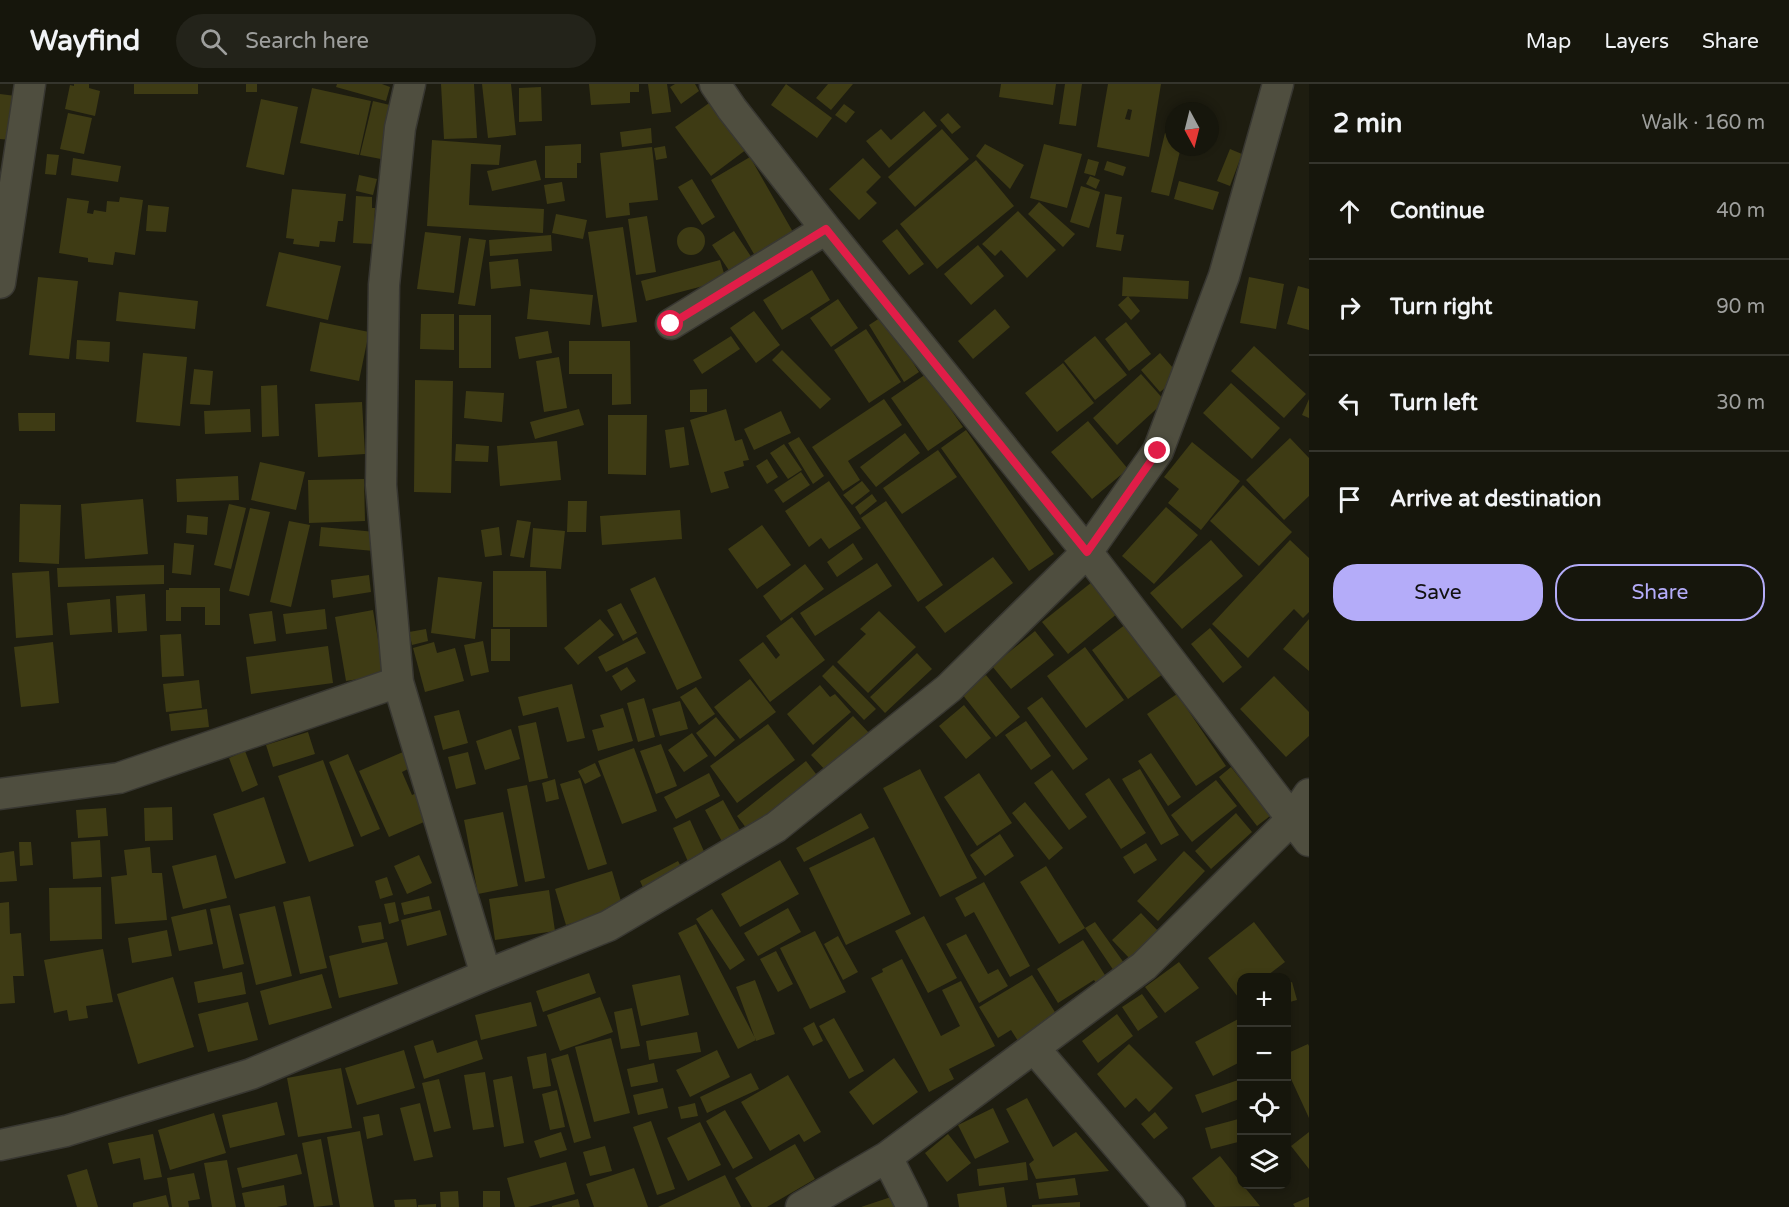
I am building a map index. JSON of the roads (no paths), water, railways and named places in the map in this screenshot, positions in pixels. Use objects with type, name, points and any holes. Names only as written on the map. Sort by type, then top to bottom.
[{"type":"street","points":[[0,283],[30,84]]},
{"type":"street","points":[[410,84],[400,128],[384,285],[381,486],[398,682],[486,975]]},
{"type":"street","points":[[715,84],[826,229],[1087,552],[1300,830]]},
{"type":"street","points":[[0,1145],[66,1131],[251,1074],[608,926],[776,827],[949,688],[1087,552],[1158,451],[1224,276],[1278,84]]},
{"type":"street","points":[[671,324],[826,229]]},
{"type":"street","points":[[0,794],[119,778],[398,682]]},
{"type":"street","points":[[801,1207],[887,1157],[1144,966],[1300,830],[1309,794]]},
{"type":"street","points":[[1034,1048],[1170,1207]]},
{"type":"street","points":[[887,1157],[912,1207]]}]
